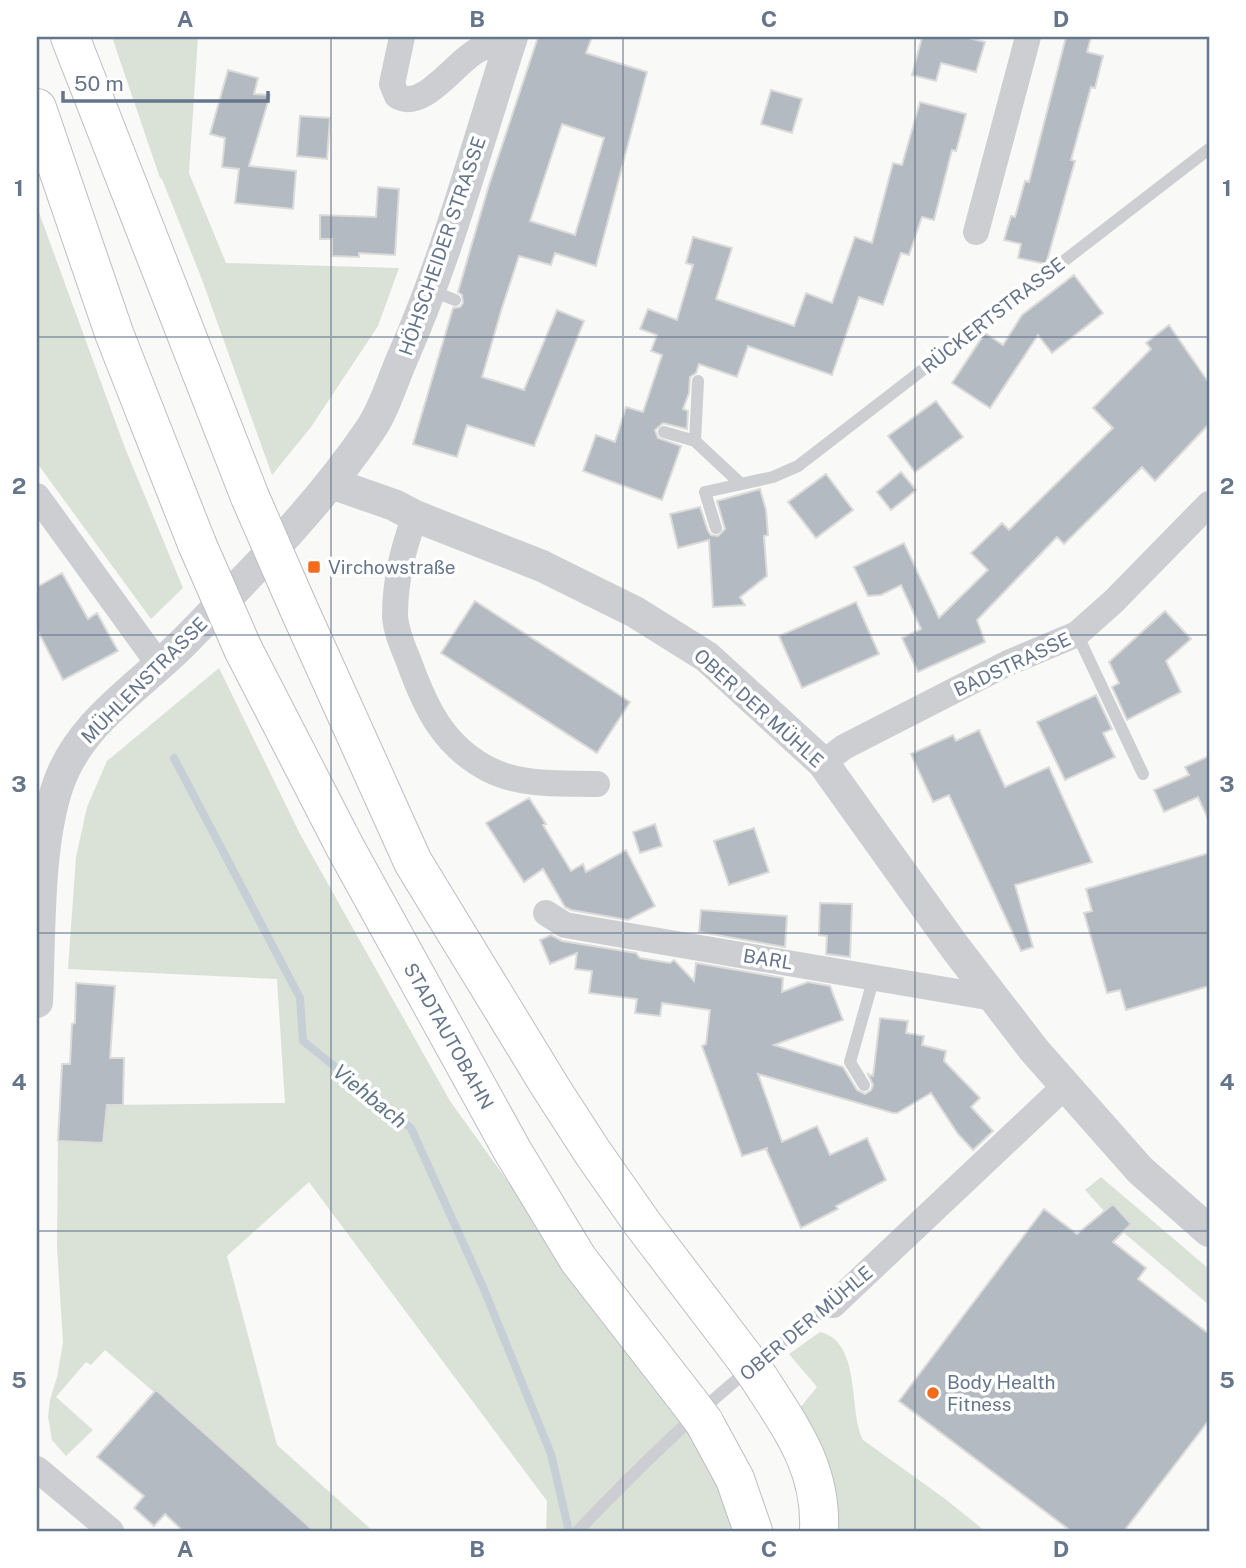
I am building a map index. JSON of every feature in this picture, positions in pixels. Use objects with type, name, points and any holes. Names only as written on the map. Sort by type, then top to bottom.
[{"type":"highway","points":[[70,37],[250,497],[413,862],[593,1153],[642,1223],[752,1368],[800,1442],[817,1495],[819,1531]]},
{"type":"highway","name":"STADTAUTOBAHN","points":[[37,108],[114,333],[197,544],[243,649],[345,847],[512,1150],[578,1259],[697,1412],[735,1479],[753,1531]]},
{"type":"street","points":[[402,37],[392,84],[397,96],[408,101],[418,99],[479,49],[512,39]]},
{"type":"street","points":[[975,232],[1028,37]]},
{"type":"street","name":"HÖHSCHEIDER STRASSE","points":[[331,483],[372,427],[421,315],[443,295],[512,39]]},
{"type":"street","name":"OBER DER MÜHLE","points":[[331,483],[394,505],[415,516],[542,566],[635,612],[706,657],[823,763],[993,998],[1065,1086],[1140,1170],[1209,1231]]},
{"type":"street","name":"MÜHLENSTRASSE","points":[[37,1002],[46,846],[58,784],[72,753],[114,705],[160,666],[305,516],[331,483]]},
{"type":"street","points":[[37,496],[160,666]]},
{"type":"street","name":"BADSTRASSE","points":[[823,763],[844,747],[1008,663],[1077,634],[1114,601],[1209,504]]},
{"type":"street","points":[[415,516],[401,557],[395,619],[419,691],[434,721],[468,756],[492,771],[544,783],[597,784]]},
{"type":"street","name":"BARL","points":[[546,913],[565,925],[993,998]]},
{"type":"street","name":"OBER DER MÜHLE","points":[[833,1305],[1065,1086]]},
{"type":"street","points":[[37,1469],[111,1531]]},
{"type":"lane","name":"RÜCKERTSTRASSE","points":[[716,528],[705,492],[773,477],[813,456],[1209,149]]},
{"type":"lane","points":[[695,441],[698,381]]},
{"type":"lane","points":[[664,432],[695,441],[741,484]]},
{"type":"lane","points":[[1077,634],[1143,774]]},
{"type":"lane","points":[[864,1085],[850,1062],[874,976]]},
{"type":"lane","name":"OBER DER MÜHLE","points":[[581,1528],[659,1448],[781,1342],[833,1305]]},
{"type":"shaded area","points":[[112,37],[198,37],[189,173],[226,263],[399,268],[378,326],[311,427],[272,475],[201,277],[160,178]]},
{"type":"shaded area","points":[[37,207],[125,448],[183,588],[151,619],[37,463]]},
{"type":"shaded area","points":[[219,668],[300,834],[450,1101],[710,1463],[737,1531],[546,1531],[547,1501],[309,1182],[227,1256],[277,1445],[373,1531],[314,1531],[157,1390],[154,1392],[105,1350],[91,1365],[86,1362],[56,1397],[93,1430],[66,1456],[52,1440],[48,1417],[63,1343],[57,1247],[58,1141],[103,1143],[107,1105],[285,1103],[277,979],[68,969],[76,857],[87,807],[107,761]]},
{"type":"shaded area","points":[[1101,1177],[1209,1269],[1209,1305],[1123,1232],[1085,1190]]},
{"type":"shaded area","points":[[820,1332],[833,1338],[848,1363],[863,1440],[985,1531],[835,1531],[799,1409],[817,1387],[789,1354]]},
{"type":"building","points":[[538,37],[592,37],[586,53],[647,72],[596,266],[555,253],[551,265],[519,256],[501,311],[482,377],[524,390],[557,310],[584,321],[534,446],[467,425],[457,457],[413,444],[453,308],[460,307],[463,303],[462,295],[458,292],[489,185]],"holes":[[[562,124],[604,138],[575,235],[530,221]]]},
{"type":"building","points":[[922,37],[965,37],[985,42],[976,72],[941,63],[936,81],[912,75]]},
{"type":"building","points":[[1066,37],[1091,37],[1087,52],[1103,56],[1095,88],[1091,87],[1071,160],[1075,161],[1046,264],[1018,258],[1021,244],[1004,240],[1011,216],[1015,217],[1025,181],[1029,182]]},
{"type":"building","points":[[228,70],[258,78],[254,94],[270,95],[249,166],[296,171],[293,209],[235,203],[239,169],[222,167],[225,138],[210,134]]},
{"type":"building","points":[[771,90],[802,99],[792,133],[761,124]]},
{"type":"building","points":[[920,102],[966,114],[956,151],[952,150],[934,220],[922,217],[909,255],[901,253],[883,305],[859,297],[832,375],[748,346],[737,377],[699,364],[696,373],[690,377],[689,393],[683,409],[688,411],[687,429],[663,423],[655,430],[658,438],[681,446],[662,500],[583,471],[596,435],[615,442],[626,407],[643,412],[662,355],[651,351],[657,335],[640,329],[648,309],[677,320],[693,265],[686,263],[693,237],[732,248],[716,299],[794,326],[806,293],[832,303],[855,237],[872,243],[893,163],[902,165]]},
{"type":"building","points":[[300,116],[330,118],[327,159],[297,156]]},
{"type":"building","points":[[378,187],[399,189],[395,255],[359,253],[359,257],[332,256],[332,239],[320,239],[320,215],[376,217]]},
{"type":"building","points":[[1074,275],[1103,313],[1052,353],[1038,335],[990,408],[952,383],[985,333],[1003,345],[1022,315]]},
{"type":"building","points":[[1169,325],[1209,383],[1209,424],[1155,481],[1142,467],[1064,544],[1057,537],[977,620],[985,642],[918,672],[902,638],[921,629],[901,585],[881,595],[868,596],[854,567],[904,543],[939,618],[988,570],[971,553],[1002,523],[1009,530],[1113,428],[1093,408],[1151,349],[1146,343]]},
{"type":"building","points":[[936,401],[963,437],[915,472],[888,436]]},
{"type":"building","points":[[901,472],[916,490],[891,510],[877,492]]},
{"type":"building","points":[[826,474],[853,510],[816,538],[788,502]]},
{"type":"building","points":[[760,489],[766,510],[768,535],[764,536],[767,576],[740,597],[745,605],[713,607],[709,540],[678,548],[670,514],[700,507],[708,531],[711,535],[718,536],[725,529],[717,501]]},
{"type":"building","points":[[62,573],[88,619],[97,613],[118,651],[63,680],[37,629],[37,587]]},
{"type":"building","points":[[475,601],[630,702],[597,753],[441,653]]},
{"type":"building","points":[[856,602],[879,654],[802,688],[779,636]]},
{"type":"building","points":[[1165,611],[1191,639],[1166,661],[1181,692],[1127,720],[1112,687],[1119,683],[1109,662]]},
{"type":"building","points":[[1096,695],[1112,729],[1103,733],[1115,757],[1065,780],[1037,722]]},
{"type":"building","points":[[979,730],[1005,787],[1049,767],[1092,862],[1015,885],[1033,947],[1021,951],[949,795],[933,802],[911,754],[953,735],[956,741]]},
{"type":"building","points":[[1209,756],[1209,821],[1198,797],[1164,812],[1154,790],[1189,775],[1185,767]]},
{"type":"building","points":[[529,798],[571,871],[583,864],[586,872],[626,850],[655,906],[628,920],[571,910],[565,907],[543,869],[524,882],[486,823]]},
{"type":"building","points":[[655,824],[662,846],[640,853],[633,832]]},
{"type":"building","points":[[754,828],[769,872],[729,885],[714,841]]},
{"type":"building","points":[[1209,853],[1209,986],[1126,1010],[1120,990],[1107,993],[1084,913],[1092,911],[1086,889]]},
{"type":"building","points":[[820,903],[852,904],[850,957],[826,954],[827,936],[819,935]]},
{"type":"building","points":[[701,910],[787,916],[785,947],[699,932]]},
{"type":"building","points":[[551,935],[562,941],[636,953],[640,958],[670,963],[674,960],[694,981],[696,963],[783,978],[782,992],[808,982],[830,986],[843,1020],[774,1045],[843,1067],[857,1090],[865,1094],[873,1085],[868,1074],[873,1076],[880,1018],[908,1021],[906,1033],[924,1036],[922,1045],[946,1051],[944,1061],[980,1098],[971,1107],[993,1131],[973,1150],[958,1134],[931,1093],[893,1113],[758,1074],[782,1142],[817,1126],[830,1155],[867,1138],[886,1180],[801,1228],[766,1149],[768,1148],[742,1156],[702,1046],[706,1044],[710,1010],[662,1003],[660,1016],[635,1013],[637,999],[589,993],[592,971],[575,969],[577,953],[550,964],[540,940]]},
{"type":"building","points":[[76,983],[115,986],[110,1058],[124,1058],[123,1105],[107,1105],[103,1143],[58,1141],[62,1064],[70,1064]]},
{"type":"building","points":[[1113,1204],[1131,1224],[1113,1242],[1146,1268],[1138,1279],[1209,1334],[1209,1420],[1124,1531],[1071,1531],[899,1401],[1044,1209],[1077,1234]]},
{"type":"building","points":[[156,1390],[314,1531],[183,1531],[165,1514],[154,1526],[134,1508],[144,1496],[97,1457]]},
{"type":"waterway","name":"Viehbach","points":[[174,758],[300,998],[303,1041],[411,1128],[483,1287],[551,1454],[569,1531]]},
{"type":"place","name":"Virchowstraße","points":[[314,567]]},
{"type":"place","name":"Body Health Fitness","points":[[933,1393]]}]
